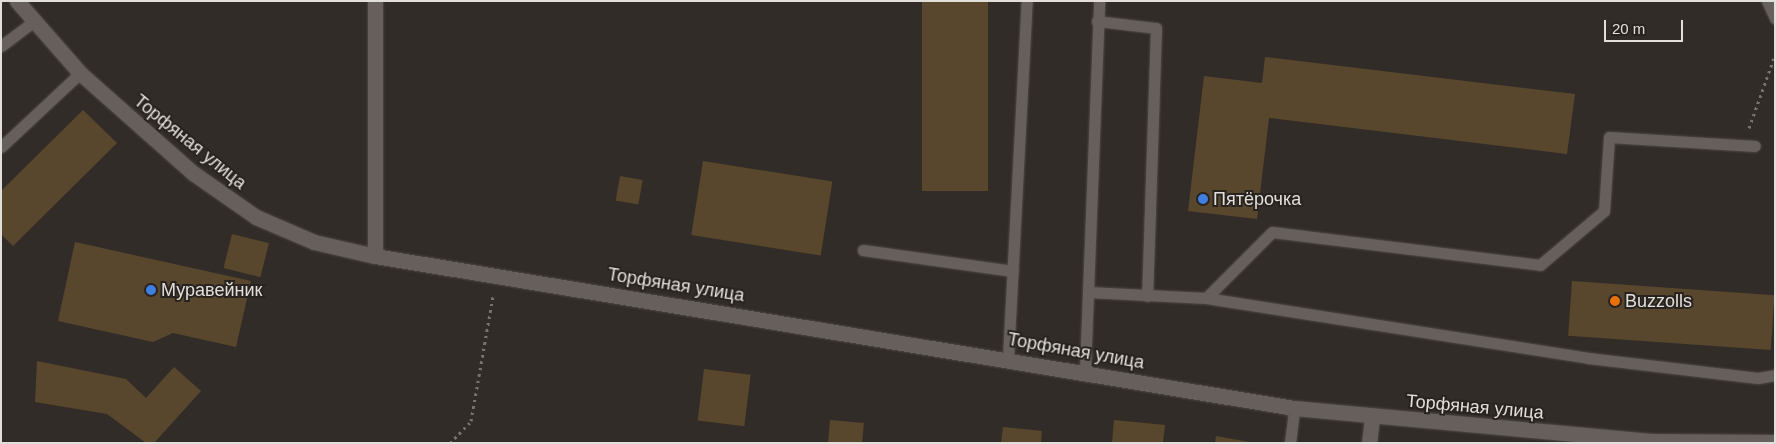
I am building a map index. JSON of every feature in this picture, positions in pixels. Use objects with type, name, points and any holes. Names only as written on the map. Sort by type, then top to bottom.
[{"type":"street","name":"Торфяная улица","points":[[17,1],[80,73],[168,153],[256,217],[314,242],[375,256],[497,274],[1008,358],[1294,408],[1372,417],[1650,441],[1775,442]]},
{"type":"street","points":[[375,1],[375,256]]},
{"type":"street","points":[[1369,443],[1372,417]]},
{"type":"lane","points":[[1008,358],[1027,1]]},
{"type":"lane","points":[[1085,371],[1099,1]]},
{"type":"lane","points":[[1767,1],[1775,18]]},
{"type":"lane","points":[[1,46],[34,21]]},
{"type":"lane","points":[[1097,21],[1156,28],[1147,296]]},
{"type":"lane","points":[[1,147],[80,73]]},
{"type":"lane","points":[[1206,298],[1272,232],[1540,265],[1604,211],[1610,137],[1755,146]]},
{"type":"lane","points":[[864,250],[1013,272]]},
{"type":"lane","points":[[1088,292],[1206,298],[1588,358],[1758,378],[1775,375]]},
{"type":"lane","points":[[1290,443],[1294,408]]},
{"type":"path","points":[[1743,145],[1775,55]]},
{"type":"path","points":[[450,443],[471,420],[497,274]]},
{"type":"building","points":[[922,1],[988,1],[988,191],[922,191]]},
{"type":"building","points":[[1265,57],[1575,94],[1567,154],[1269,118],[1257,219],[1188,211],[1204,76],[1262,83]]},
{"type":"building","points":[[83,110],[117,143],[13,246],[1,234],[1,191]]},
{"type":"building","points":[[703,161],[832,181],[821,256],[691,235]]},
{"type":"building","points":[[620,176],[643,180],[638,205],[616,201]]},
{"type":"building","points":[[232,234],[269,243],[260,277],[224,268]]},
{"type":"building","points":[[75,242],[251,281],[236,347],[173,333],[153,342],[58,321]]},
{"type":"building","points":[[1572,281],[1775,295],[1771,350],[1568,336]]},
{"type":"building","points":[[37,361],[126,379],[146,398],[174,367],[201,391],[154,443],[146,443],[107,414],[35,402]]},
{"type":"building","points":[[704,369],[751,375],[744,426],[698,421]]},
{"type":"building","points":[[830,420],[864,423],[862,443],[828,443]]},
{"type":"building","points":[[1114,420],[1165,425],[1163,443],[1112,443]]},
{"type":"building","points":[[1003,427],[1042,431],[1041,443],[1001,443]]},
{"type":"building","points":[[1216,436],[1249,442],[1249,443],[1215,443]]},
{"type":"place","name":"Пятёрочка","points":[[1203,199]]},
{"type":"place","name":"Муравейник","points":[[151,290]]},
{"type":"place","name":"Buzzolls","points":[[1615,301]]}]
